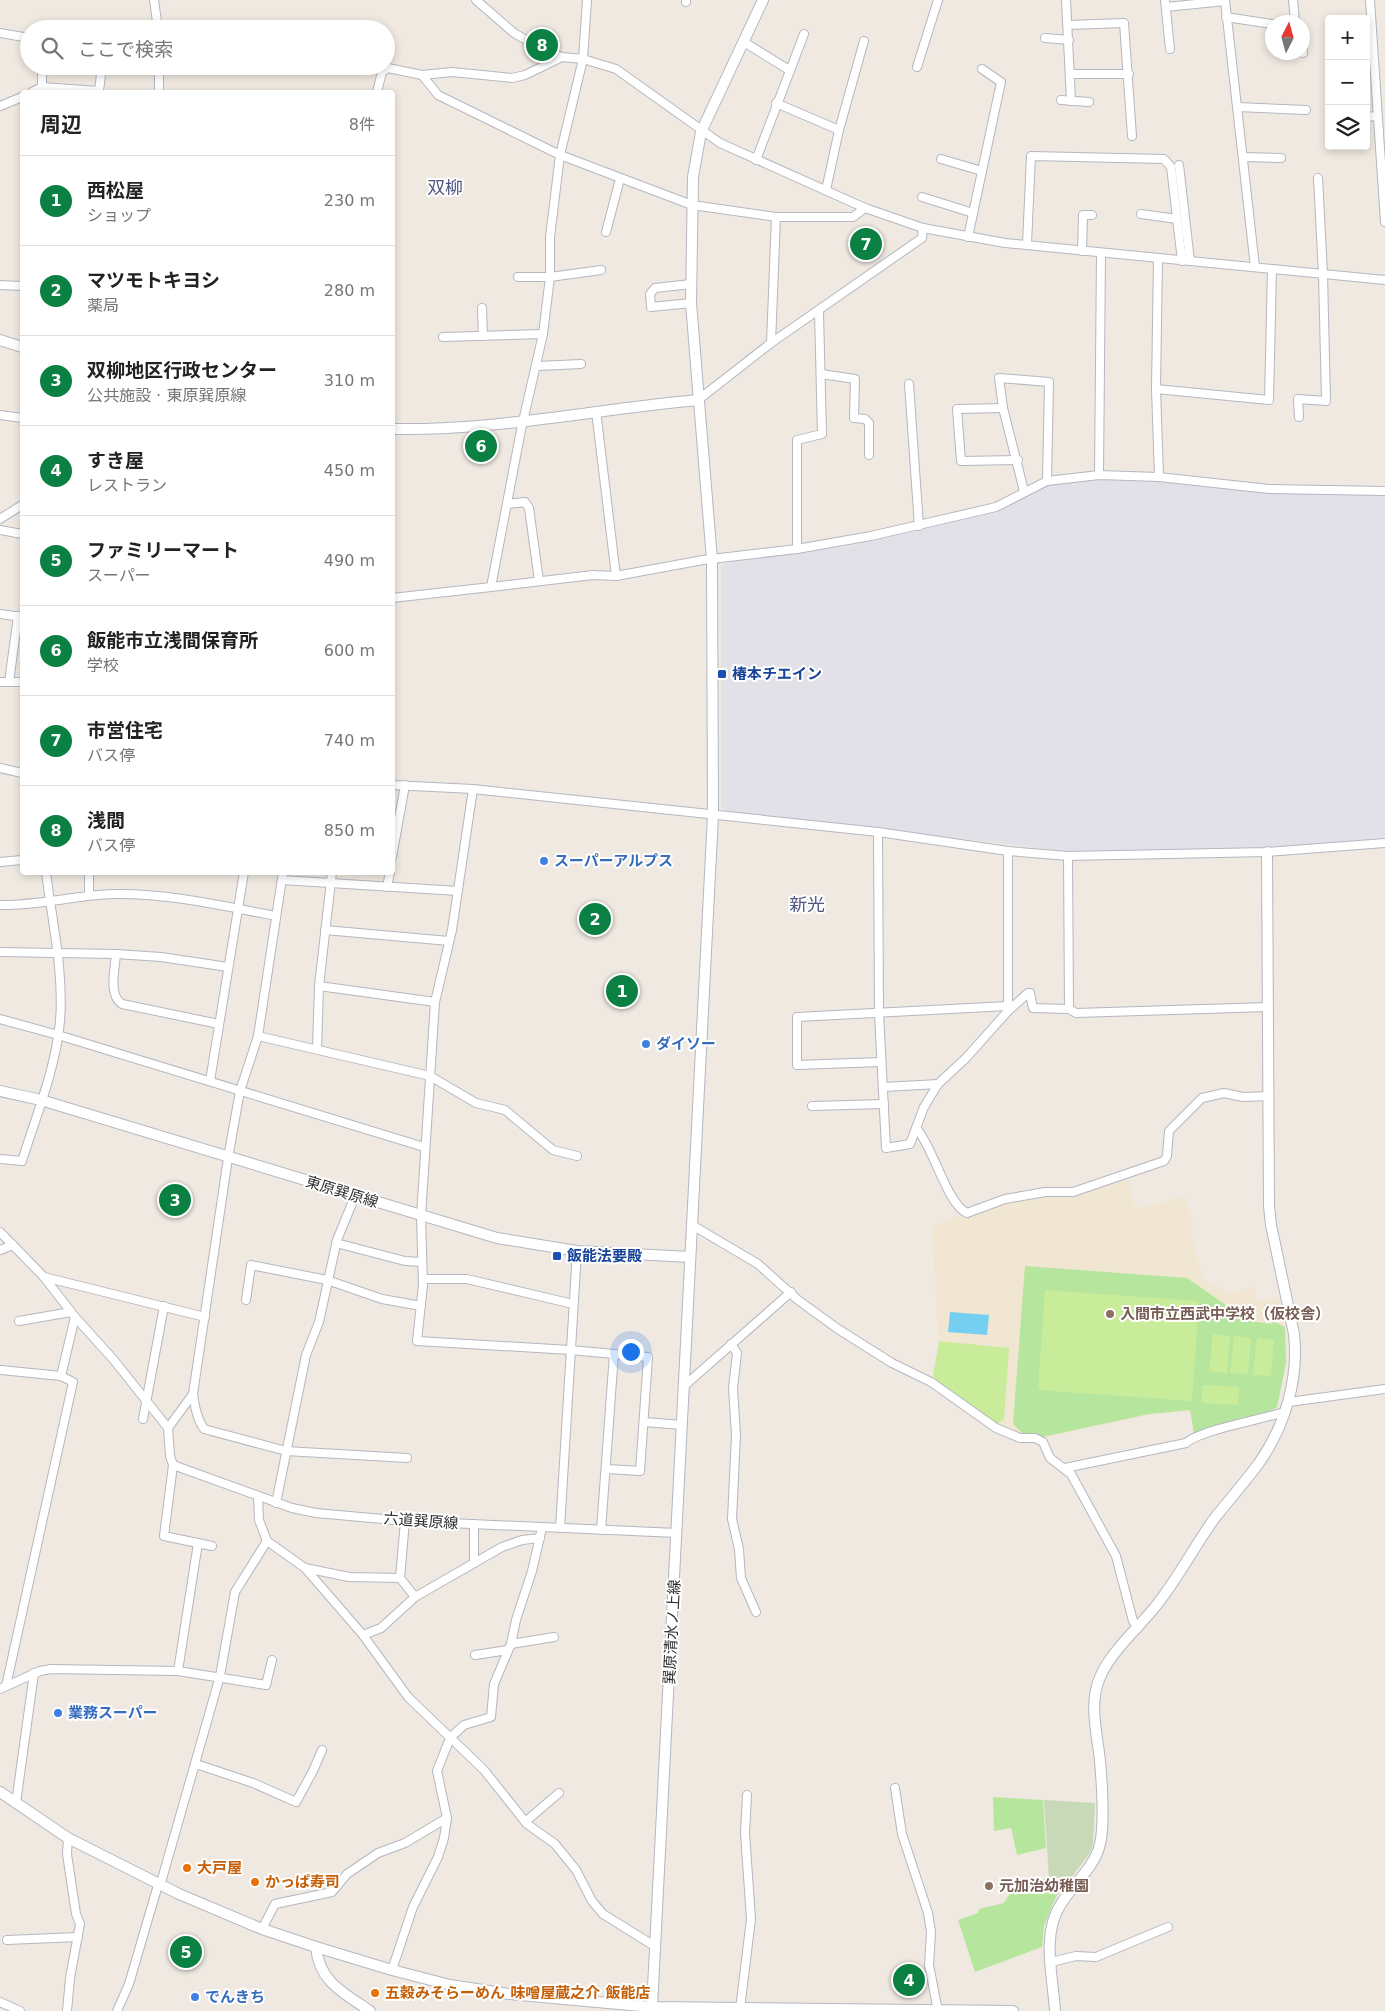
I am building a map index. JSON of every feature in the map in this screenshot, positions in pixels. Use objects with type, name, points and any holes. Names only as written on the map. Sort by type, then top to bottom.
[{"type":"street","points":[[154,0],[157,20]]},
{"type":"street","points":[[476,0],[514,33],[544,50],[562,57],[582,59],[616,69],[630,77],[701,132],[720,143],[865,208],[924,228],[968,238],[1082,251],[1385,280]]},
{"type":"street","points":[[491,587],[523,422],[543,334],[550,277],[550,237],[560,155],[582,59],[587,0]]},
{"type":"street","name":"巽原清水ノ上線","points":[[652,2007],[713,815],[712,560],[691,303],[692,205],[696,152],[701,132],[763,0]]},
{"type":"street","points":[[917,67],[938,0]]},
{"type":"street","points":[[1066,0],[1071,101]]},
{"type":"street","points":[[1170,49],[1166,4],[1225,0],[1254,267]]},
{"type":"street","points":[[1293,0],[1294,15]]},
{"type":"street","points":[[1369,15],[1370,0]]},
{"type":"street","points":[[1226,17],[1265,23]]},
{"type":"street","points":[[1068,25],[1124,23],[1132,136]]},
{"type":"street","points":[[0,33],[20,36]]},
{"type":"street","points":[[1370,33],[1378,116],[1382,135],[1385,222]]},
{"type":"street","points":[[756,160],[776,103],[804,34]]},
{"type":"street","points":[[1045,38],[1069,40]]},
{"type":"street","points":[[826,190],[839,130],[864,41]]},
{"type":"street","points":[[744,42],[789,70]]},
{"type":"street","points":[[395,69],[422,74],[452,72],[512,78],[525,75],[562,57]]},
{"type":"street","points":[[968,238],[1000,82],[982,70]]},
{"type":"street","points":[[422,74],[438,95],[560,155],[692,205],[776,217],[853,217],[865,208]]},
{"type":"street","points":[[1070,74],[1129,74]]},
{"type":"street","points":[[42,75],[42,87]]},
{"type":"street","points":[[99,90],[101,75]]},
{"type":"street","points":[[159,90],[160,75]]},
{"type":"street","points":[[378,90],[381,75]]},
{"type":"street","points":[[36,90],[42,87],[76,90]]},
{"type":"street","points":[[0,106],[20,98]]},
{"type":"street","points":[[1061,100],[1089,102]]},
{"type":"street","points":[[776,103],[839,130]]},
{"type":"street","points":[[1237,107],[1306,110]]},
{"type":"street","points":[[1370,117],[1378,116]]},
{"type":"street","points":[[1027,244],[1031,156],[1164,159],[1171,167],[1177,220],[1186,261]]},
{"type":"street","points":[[1243,157],[1282,158]]},
{"type":"street","points":[[941,159],[982,171]]},
{"type":"street","points":[[1179,165],[1186,261]]},
{"type":"street","points":[[1299,417],[1298,399],[1326,400],[1323,274],[1318,178]]},
{"type":"street","points":[[606,232],[620,179]]},
{"type":"street","points":[[922,197],[974,213]]},
{"type":"street","points":[[1141,214],[1177,220]]},
{"type":"street","points":[[1082,251],[1083,215],[1092,215]]},
{"type":"street","points":[[771,343],[776,217]]},
{"type":"street","points":[[395,429],[436,430],[523,422],[596,411],[698,400],[771,343],[819,312],[922,238],[924,228]]},
{"type":"street","points":[[1099,475],[1101,253]]},
{"type":"street","points":[[1158,259],[1156,390],[1160,477]]},
{"type":"street","points":[[1156,390],[1269,400],[1272,269]]},
{"type":"street","points":[[518,277],[550,277],[600,270]]},
{"type":"street","points":[[691,284],[655,288],[650,294],[651,307],[691,303]]},
{"type":"street","points":[[0,285],[20,286]]},
{"type":"street","points":[[482,308],[483,336]]},
{"type":"street","points":[[797,549],[798,440],[822,434],[819,312]]},
{"type":"street","points":[[443,337],[543,334]]},
{"type":"street","points":[[0,340],[20,346]]},
{"type":"street","points":[[537,366],[581,364]]},
{"type":"street","points":[[821,374],[855,379],[854,418],[865,419],[869,423],[869,455]]},
{"type":"street","points":[[1024,492],[1018,460],[1003,408],[999,378],[1049,382],[1047,480]]},
{"type":"street","points":[[909,384],[919,526]]},
{"type":"street","points":[[1003,408],[957,409],[962,461],[1018,460]]},
{"type":"street","points":[[596,411],[616,576]]},
{"type":"street","points":[[0,415],[20,418]]},
{"type":"street","points":[[395,598],[592,575],[616,576],[703,560],[797,549],[919,526],[996,506],[1047,480],[1099,475],[1160,477],[1270,489],[1385,491]]},
{"type":"street","points":[[507,504],[525,502],[529,508],[540,581]]},
{"type":"street","points":[[0,519],[20,505]]},
{"type":"street","points":[[0,530],[20,534]]},
{"type":"street","points":[[0,614],[20,616],[9,682]]},
{"type":"street","points":[[0,682],[20,682]]},
{"type":"street","points":[[0,768],[20,773]]},
{"type":"street","points":[[395,784],[473,789],[878,832],[1008,850],[1068,856],[1267,852],[1385,843]]},
{"type":"street","points":[[395,840],[405,785]]},
{"type":"street","points":[[473,789],[458,892],[435,1002],[424,1147],[421,1216],[423,1280],[417,1341],[570,1350],[648,1358],[640,1471],[607,1469]]},
{"type":"street","points":[[878,832],[878,1014],[884,1087],[886,1148],[910,1144],[924,1107],[938,1084],[966,1058],[1008,1009],[1028,993],[1030,993],[1033,1008],[1070,1009],[1082,1013],[1268,1007]]},
{"type":"street","points":[[1008,850],[1008,1009]]},
{"type":"street","points":[[1055,2011],[1049,1941],[1054,1917],[1060,1905],[1097,1854],[1100,1843],[1102,1794],[1094,1714],[1096,1685],[1107,1665],[1158,1604],[1215,1519],[1259,1462],[1274,1439],[1289,1402],[1293,1382],[1296,1348],[1271,1225],[1267,852]]},
{"type":"street","points":[[1068,856],[1070,1009]]},
{"type":"street","points":[[0,862],[20,860]]},
{"type":"street","points":[[0,1159],[22,1161],[41,1100],[58,1034],[61,1005],[46,875]]},
{"type":"street","points":[[89,875],[89,895]]},
{"type":"street","points":[[210,1081],[244,875]]},
{"type":"street","points":[[317,1049],[319,986],[332,875]]},
{"type":"street","points":[[387,887],[389,875]]},
{"type":"street","points":[[407,1458],[286,1451],[204,1429],[199,1422],[193,1394],[228,1158],[240,1091],[258,1036],[283,876],[330,885],[458,892]]},
{"type":"street","points":[[0,905],[89,895],[139,894],[166,896],[276,916]]},
{"type":"street","points":[[325,930],[449,941]]},
{"type":"street","points":[[0,952],[116,954],[161,957],[228,967]]},
{"type":"street","points":[[116,954],[114,993],[116,1000],[122,1004],[219,1024]]},
{"type":"street","points":[[319,986],[435,1002]]},
{"type":"street","points":[[881,1062],[797,1065],[797,1017],[1008,1009]]},
{"type":"street","points":[[0,1019],[58,1034],[424,1147]]},
{"type":"street","points":[[258,1036],[430,1076],[476,1103],[505,1110],[553,1150],[577,1156]]},
{"type":"street","points":[[884,1087],[938,1084]]},
{"type":"street","name":"東原巽原線","points":[[0,1091],[41,1100],[497,1238],[576,1251],[690,1257]]},
{"type":"street","points":[[917,1128],[935,1157],[950,1194],[960,1210],[967,1213],[1004,1199],[1045,1192],[1073,1192],[1164,1161],[1167,1156],[1169,1131],[1202,1098],[1224,1093],[1243,1097],[1269,1096]]},
{"type":"street","points":[[812,1106],[884,1104]]},
{"type":"street","points":[[276,1503],[306,1355],[319,1322],[336,1243],[355,1196]]},
{"type":"street","points":[[692,1225],[758,1264],[798,1300],[838,1329],[892,1363],[931,1382],[996,1428],[1020,1438],[1035,1438],[1043,1442],[1050,1458],[1071,1474],[1116,1556],[1132,1620],[1138,1628]]},
{"type":"street","points":[[0,1232],[44,1276],[73,1314],[113,1359],[168,1428],[170,1456],[173,1465],[164,1536],[212,1546]]},
{"type":"street","points":[[336,1243],[405,1261],[422,1262]]},
{"type":"street","points":[[0,1250],[13,1245]]},
{"type":"street","points":[[560,1528],[576,1251]]},
{"type":"street","points":[[246,1300],[251,1265],[327,1280],[382,1298],[421,1306]]},
{"type":"street","points":[[44,1276],[205,1317]]},
{"type":"street","points":[[423,1280],[468,1279],[573,1304]]},
{"type":"street","points":[[683,1387],[791,1292]]},
{"type":"street","points":[[143,1419],[164,1306]]},
{"type":"street","points":[[19,1321],[73,1314]]},
{"type":"street","points":[[61,1376],[73,1314]]},
{"type":"street","points":[[731,1344],[737,1353],[733,1388],[736,1435],[732,1519],[739,1550],[741,1578],[756,1612]]},
{"type":"street","points":[[601,1530],[614,1354]]},
{"type":"street","points":[[1,1370],[61,1376],[73,1382],[3,1688]]},
{"type":"street","points":[[1289,1402],[1385,1389]]},
{"type":"street","points":[[168,1428],[193,1394]]},
{"type":"street","points":[[1065,1468],[1186,1443],[1192,1438],[1212,1431],[1284,1412]]},
{"type":"street","points":[[644,1422],[682,1425]]},
{"type":"street","name":"六道巽原線","points":[[173,1465],[276,1503],[316,1513],[405,1521],[677,1533]]},
{"type":"street","points":[[258,1496],[259,1520],[267,1541],[305,1568],[363,1635],[408,1697],[484,1770],[525,1822],[555,1844],[576,1870],[592,1901],[603,1914],[656,1947]]},
{"type":"street","points":[[405,1521],[400,1578],[415,1596]]},
{"type":"street","points":[[474,1524],[474,1563]]},
{"type":"street","points":[[392,1970],[413,1907],[438,1857],[444,1838],[446,1818],[437,1771],[450,1738],[464,1726],[491,1717],[494,1684],[510,1647],[542,1528]]},
{"type":"street","points":[[363,1635],[381,1628],[415,1596],[474,1563],[511,1543],[540,1538]]},
{"type":"street","points":[[117,2011],[129,1984],[187,1788],[196,1764],[220,1676],[235,1592],[267,1541]]},
{"type":"street","points":[[178,1671],[198,1543]]},
{"type":"street","points":[[305,1568],[349,1577],[400,1578]]},
{"type":"street","points":[[475,1655],[554,1637]]},
{"type":"street","points":[[3,1688],[34,1673],[51,1669],[178,1671],[220,1676],[266,1685],[272,1660]]},
{"type":"street","points":[[16,1803],[34,1673]]},
{"type":"street","points":[[196,1764],[253,1782],[296,1802],[314,1771],[322,1750]]},
{"type":"street","points":[[895,1788],[902,1834],[928,1913],[930,1932],[929,1965],[938,2011]]},
{"type":"street","points":[[0,1792],[68,1838],[159,1885],[262,1929],[392,1970],[450,1984],[509,1994],[652,2007],[1013,2011]]},
{"type":"street","points":[[525,1822],[559,1793]]},
{"type":"street","points":[[740,2009],[751,1919],[745,1833],[747,1795]]},
{"type":"street","points":[[262,1929],[275,1904],[332,1892],[347,1874],[378,1853],[405,1844],[446,1818]]},
{"type":"street","points":[[67,2011],[70,1978],[80,1924],[76,1914],[67,1854],[68,1838]]},
{"type":"street","points":[[1051,1962],[1076,1956],[1096,1957],[1168,1927]]},
{"type":"street","points":[[7,1940],[78,1937]]},
{"type":"street","points":[[316,1947],[319,1965],[328,1980],[370,2011]]},
{"type":"street","points":[[0,2002],[20,2011]]},
{"type":"shaded area","name":"椿本チエイン","points":[[1132,477],[1385,494],[1385,839],[1266,848],[1066,851],[725,811],[721,805],[721,566],[726,563],[851,546],[988,512],[1040,487],[1084,479]]},
{"type":"shaded area","name":"入間市立西武中学校（仮校舎）","points":[[1128,1180],[1135,1208],[1185,1197],[1194,1226],[1190,1227],[1202,1277],[1226,1294],[1254,1287],[1258,1301],[1279,1297],[1285,1326],[1287,1363],[1277,1407],[1268,1414],[1193,1433],[1190,1411],[1149,1415],[1042,1438],[1034,1434],[1022,1435],[997,1425],[935,1381],[933,1375],[939,1345],[932,1230],[934,1226],[955,1216],[968,1217],[1006,1203]]},
{"type":"green space","points":[[1025,1266],[1187,1278],[1249,1321],[1272,1324],[1273,1321],[1285,1327],[1286,1363],[1277,1407],[1267,1413],[1194,1433],[1190,1410],[1149,1414],[1042,1437],[1034,1434],[1023,1434],[1013,1424]]},
{"type":"green space","points":[[1045,1290],[1199,1301],[1192,1401],[1038,1390]]},
{"type":"green space","points":[[1213,1334],[1230,1336],[1227,1373],[1209,1371]]},
{"type":"green space","points":[[1234,1336],[1251,1338],[1248,1374],[1230,1373]]},
{"type":"green space","points":[[1257,1338],[1274,1340],[1271,1376],[1253,1375]]},
{"type":"green space","points":[[939,1341],[1009,1348],[1004,1419],[997,1424],[936,1381],[933,1375]]},
{"type":"green space","points":[[1203,1385],[1239,1387],[1238,1405],[1201,1403]]},
{"type":"green space","points":[[993,1797],[1043,1800],[1046,1848],[1017,1855],[1011,1828],[994,1831]]},
{"type":"green space","points":[[1044,1800],[1095,1803],[1093,1844],[1090,1853],[1056,1897],[1054,1879],[1049,1878]]},
{"type":"green space","points":[[1042,1879],[1053,1879],[1056,1897],[1044,1926],[1042,1947],[975,1972],[958,1920],[978,1913],[979,1909],[1004,1903],[1011,1892],[1019,1891],[1019,1888],[1030,1886],[1031,1884],[1041,1884]]},
{"type":"water","points":[[950,1312],[989,1315],[987,1335],[948,1332]]},
{"type":"place","name":"浅間","points":[[542,45]]},
{"type":"place","name":"市営住宅","points":[[866,244]]},
{"type":"place","name":"飯能市立浅間保育所","points":[[481,446]]},
{"type":"place","name":"椿本チエイン","points":[[722,674]]},
{"type":"place","name":"スーパーアルプス","points":[[544,861]]},
{"type":"place","name":"マツモトキヨシ","points":[[595,919]]},
{"type":"place","name":"西松屋","points":[[622,991]]},
{"type":"place","name":"ダイソー","points":[[646,1044]]},
{"type":"place","name":"双柳地区行政センター","points":[[175,1200]]},
{"type":"place","name":"飯能法要殿","points":[[557,1256]]},
{"type":"place","name":"入間市立西武中学校（仮校舎）","points":[[1110,1314]]},
{"type":"place","name":"業務スーパー","points":[[58,1713]]},
{"type":"place","name":"大戸屋","points":[[187,1868]]},
{"type":"place","name":"かっぱ寿司","points":[[255,1882]]},
{"type":"place","name":"元加治幼稚園","points":[[989,1886]]},
{"type":"place","name":"ファミリーマート","points":[[186,1952]]},
{"type":"place","name":"すき屋","points":[[909,1980]]},
{"type":"place","name":"五穀みそらーめん 味噌屋蔵之介 飯能店","points":[[375,1993]]},
{"type":"place","name":"でんきち","points":[[195,1997]]},
{"type":"district","name":"双柳","points":[[445,188]]},
{"type":"district","name":"新光","points":[[807,905]]}]
